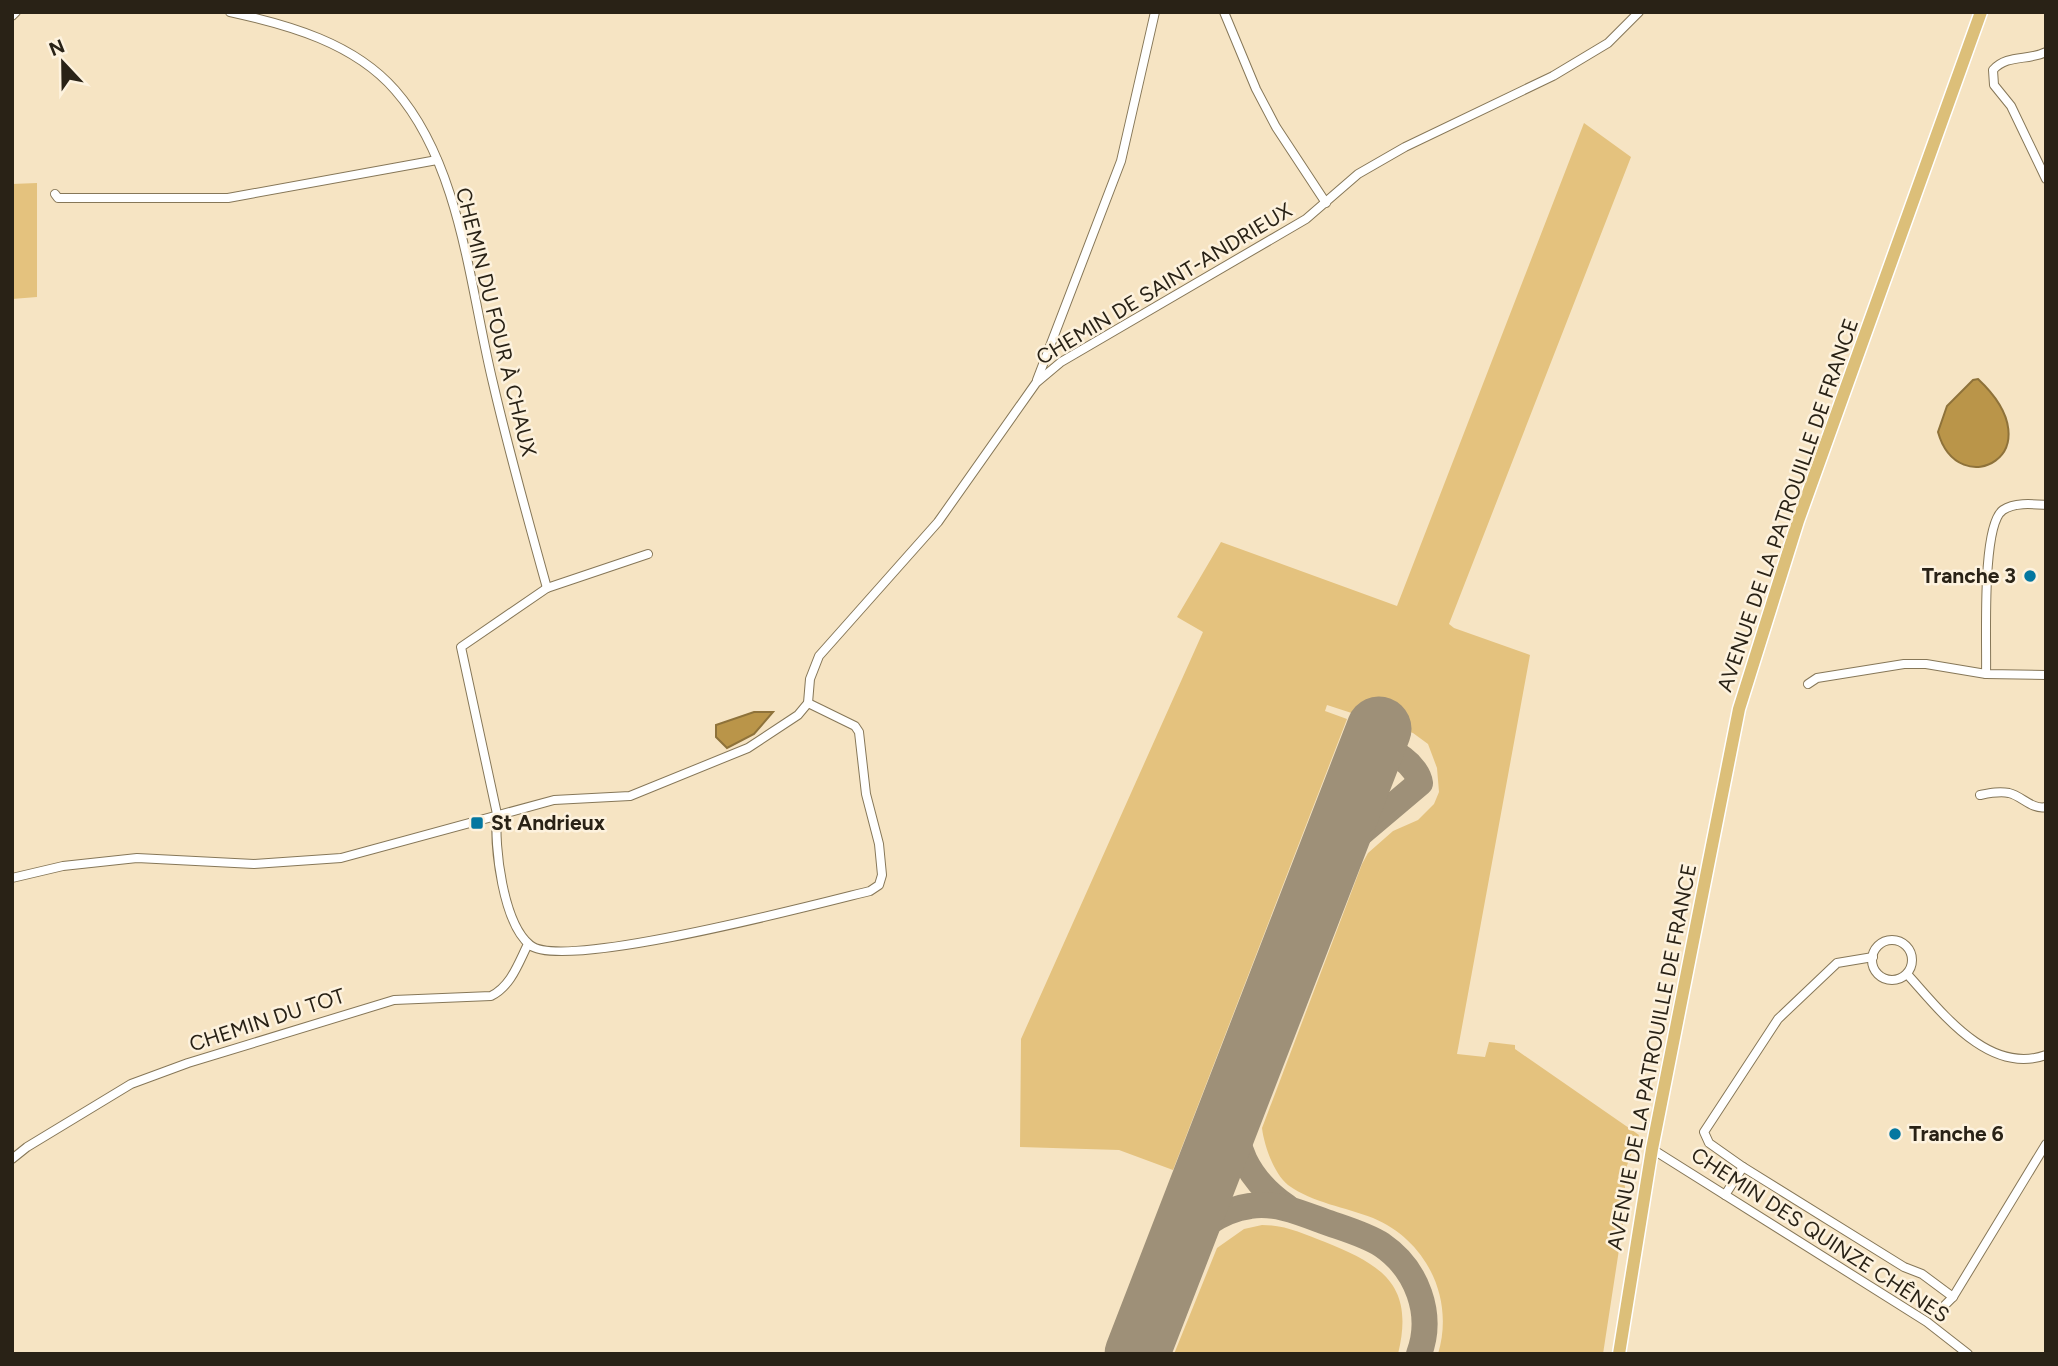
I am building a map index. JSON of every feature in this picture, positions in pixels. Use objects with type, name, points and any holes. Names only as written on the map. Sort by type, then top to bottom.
[{"type":"main road","name":"AVENUE DE LA PATROUILLE DE FRANCE","points":[[1619,1354],[1652,1149],[1739,709],[1798,521],[1982,12]]},
{"type":"street","points":[[12,16],[16,12]]},
{"type":"street","name":"CHEMIN DU FOUR À CHAUX","points":[[230,12],[270,20],[349,53],[394,88],[409,108],[437,160],[465,251],[495,393],[547,588]]},
{"type":"street","points":[[1036,383],[1121,161],[1156,12]]},
{"type":"street","points":[[1224,12],[1266,108],[1326,203]]},
{"type":"street","name":"CHEMIN DE SAINT-ANDRIEUX","points":[[808,703],[810,679],[819,656],[938,522],[1036,383],[1061,362],[1306,219],[1358,174],[1405,147],[1553,76],[1608,43],[1639,12]]},
{"type":"street","points":[[2046,52],[2034,58],[2006,60],[1993,70],[1997,92],[2011,106],[2046,179]]},
{"type":"street","points":[[55,194],[58,198],[228,198],[437,160]]},
{"type":"street","points":[[1986,674],[1988,554],[1991,528],[2003,510],[2016,505],[2046,505]]},
{"type":"street","points":[[12,878],[64,866],[137,858],[254,864],[341,858],[497,814],[554,800],[629,796],[748,748],[798,715],[808,703],[855,726],[859,732],[866,794],[879,844],[882,875],[879,885],[870,891],[706,930],[616,946],[554,952],[538,950],[528,944],[511,914],[501,877],[495,832],[497,814],[461,647],[547,588],[648,554]]},
{"type":"street","points":[[1808,684],[1817,678],[1904,664],[1926,664],[1986,674],[2046,676]]},
{"type":"street","points":[[1980,795],[2000,791],[2012,793],[2039,808],[2046,807]]},
{"type":"street","points":[[1873,957],[1877,972],[1883,978],[1897,979],[1907,974],[1912,963],[1912,955],[1899,941],[1883,942],[1873,957],[1837,963],[1778,1019],[1704,1132],[1709,1143],[1743,1167],[1904,1266],[1922,1274],[1953,1297]]},
{"type":"street","name":"CHEMIN DU TOT","points":[[12,1159],[27,1147],[131,1084],[188,1063],[394,1000],[491,996],[502,990],[509,981],[528,944]]},
{"type":"street","points":[[1907,974],[1958,1030],[1970,1038],[2009,1057],[2026,1059],[2046,1055]]},
{"type":"street","points":[[1940,1310],[1953,1297],[2046,1144]]},
{"type":"street","name":"CHEMIN DES QUINZE CHÊNES","points":[[1652,1149],[1927,1322],[1968,1354]]},
{"type":"street","points":[[1725,1195],[1743,1167]]},
{"type":"shaded area","points":[[1584,123],[1631,157],[1449,624],[1530,655],[1457,1054],[1485,1057],[1489,1042],[1515,1045],[1515,1049],[1639,1135],[1624,1173],[1626,1204],[1603,1354],[1438,1354],[1442,1333],[1439,1292],[1432,1273],[1421,1256],[1392,1228],[1373,1218],[1308,1196],[1288,1185],[1270,1159],[1262,1128],[1362,864],[1368,853],[1393,831],[1418,820],[1434,804],[1439,792],[1437,768],[1428,744],[1413,733],[1327,705],[1325,711],[1347,719],[1173,1170],[1119,1150],[1020,1147],[1021,1039],[1203,632],[1177,617],[1221,542],[1397,606]]},
{"type":"shaded area","points":[[37,183],[37,297],[12,299],[12,184]]},
{"type":"shaded area","points":[[1978,379],[2000,406],[2008,429],[2006,448],[1996,461],[1981,467],[1964,465],[1949,453],[1938,432],[1947,406],[1973,380]]},
{"type":"shaded area","points":[[754,712],[773,712],[754,734],[727,748],[716,737],[716,725]]},
{"type":"shaded area","points":[[1262,1225],[1287,1228],[1325,1242],[1378,1269],[1397,1294],[1402,1311],[1398,1354],[1174,1354],[1217,1248],[1244,1229]]},
{"type":"taxiway","points":[[1324,871],[1336,854],[1420,783],[1415,770],[1403,759],[1389,752],[1375,752],[1366,761]]},
{"type":"taxiway","points":[[1236,1098],[1236,1131],[1245,1160],[1262,1185],[1287,1207]]},
{"type":"taxiway","points":[[1175,1255],[1190,1238],[1217,1217],[1250,1206],[1269,1205],[1287,1209],[1361,1234],[1394,1255],[1413,1279],[1423,1308],[1423,1339],[1419,1354]]},
{"type":"runway","points":[[1137,1354],[1379,729]]},
{"type":"place","name":"Tranche 3","points":[[2030,576]]},
{"type":"place","name":"St Andrieux","points":[[477,823]]},
{"type":"place","name":"Tranche 6","points":[[1895,1134]]}]
